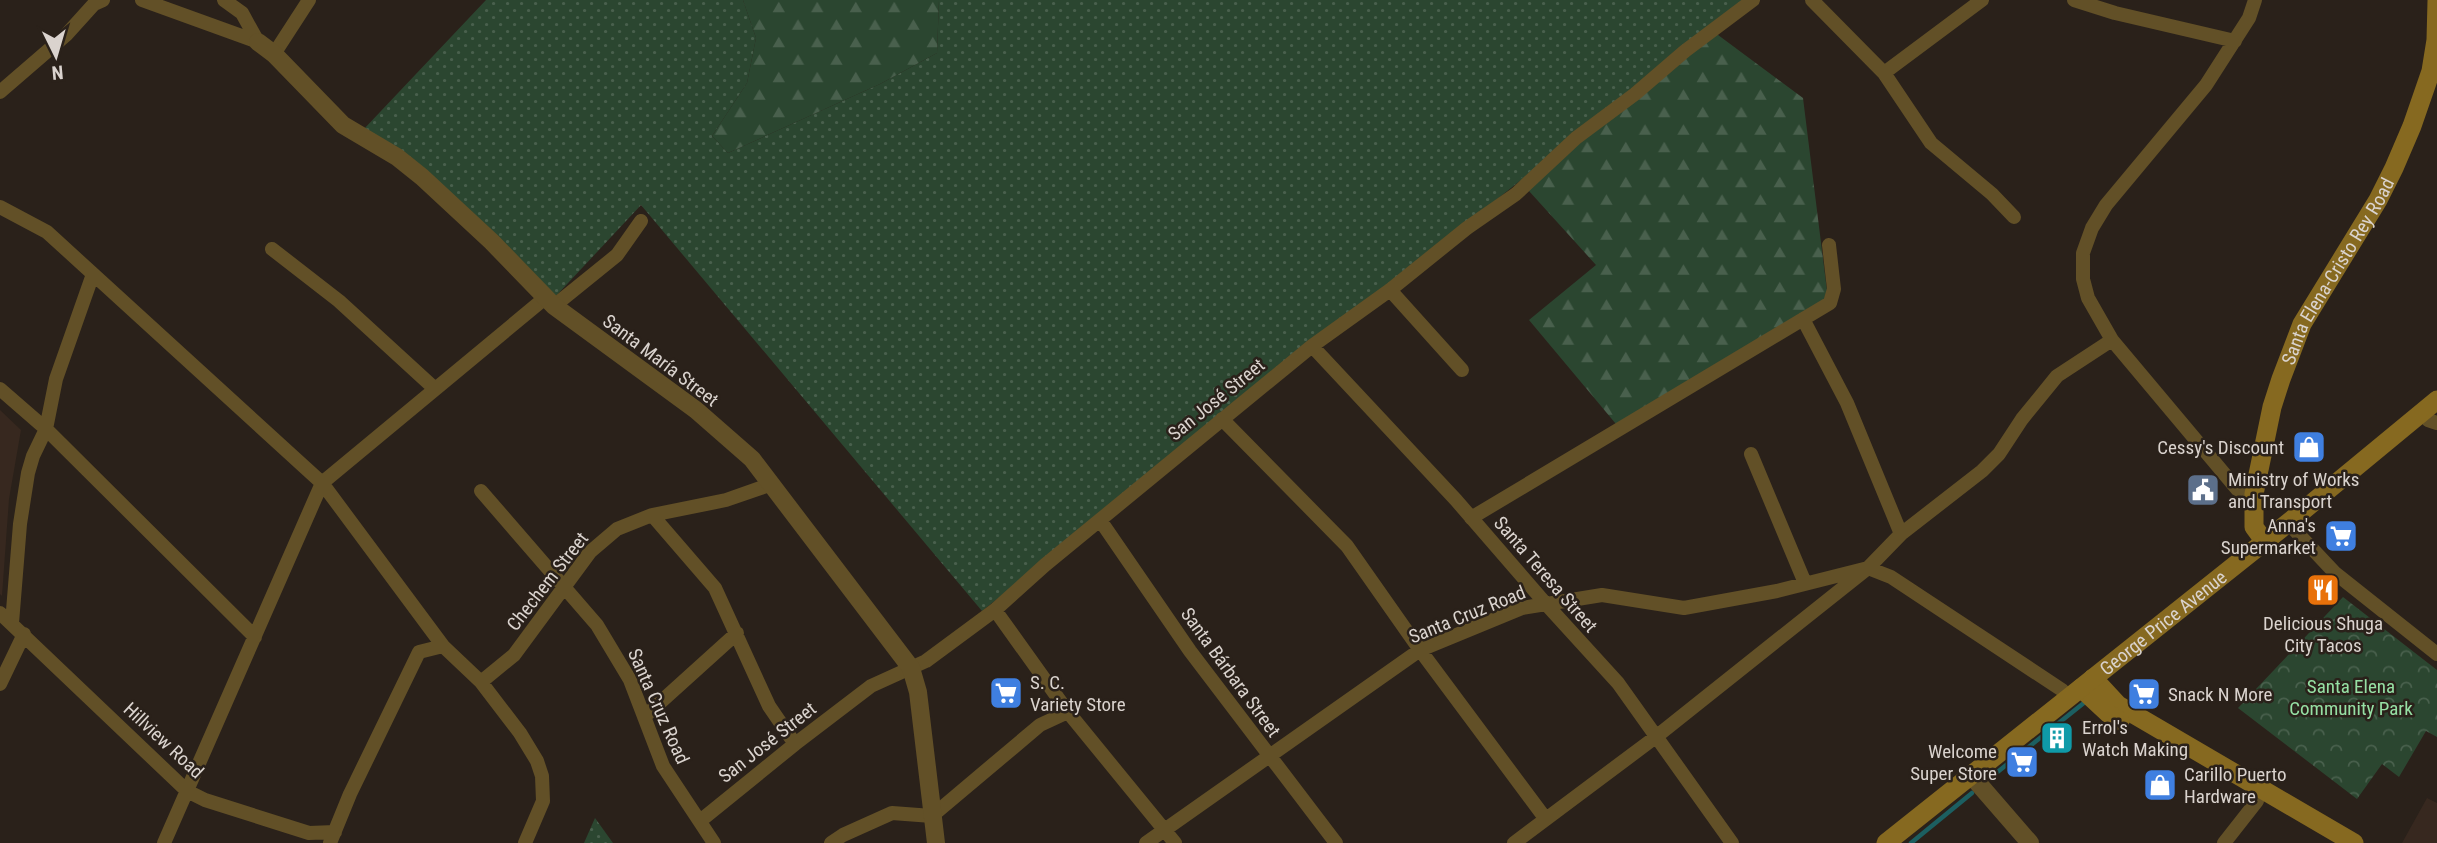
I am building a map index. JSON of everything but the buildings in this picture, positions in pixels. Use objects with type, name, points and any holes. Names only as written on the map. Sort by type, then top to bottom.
[{"type":"main road","name":"Santa Elena-Cristo Rey Road","points":[[2264,542],[2254,527],[2254,494],[2273,407],[2302,324],[2378,200],[2420,104],[2434,54],[2437,1]]},
{"type":"main road","name":"George Price Avenue","points":[[1886,843],[2432,412]]},
{"type":"main road","points":[[2081,688],[2109,714],[2331,843]]},
{"type":"main road","points":[[2081,688],[2118,705],[2354,843]]},
{"type":"street","points":[[0,92],[66,34],[94,4],[103,0]]},
{"type":"street","points":[[142,0],[258,42]]},
{"type":"street","name":"Santa María Street","points":[[224,0],[242,13],[258,42],[274,54],[343,125],[397,157],[448,200],[550,302],[696,411],[752,459],[911,668],[918,692],[936,843]]},
{"type":"street","points":[[274,54],[309,0]]},
{"type":"street","name":"San José Street","points":[[700,821],[794,744],[871,686],[926,661],[995,610],[1312,346],[1516,194],[1576,138],[1754,0]]},
{"type":"street","points":[[1812,0],[1884,73],[1931,143],[1992,194],[2014,217]]},
{"type":"street","points":[[1884,73],[1982,0]]},
{"type":"street","points":[[2074,0],[2115,13],[2235,41]]},
{"type":"street","points":[[2254,494],[2237,489],[2112,340],[2088,298],[2083,279],[2083,253],[2092,228],[2106,205],[2206,85],[2249,18],[2255,0]]},
{"type":"street","points":[[0,206],[47,232],[322,483],[443,646],[481,682],[520,733],[537,761],[542,776],[542,801],[526,843]]},
{"type":"street","points":[[164,843],[322,483],[434,388],[617,255],[641,221]]},
{"type":"street","points":[[1471,518],[1830,303],[1834,289],[1829,245]]},
{"type":"street","points":[[272,249],[339,301],[434,388]]},
{"type":"street","points":[[12,623],[24,490],[33,456],[46,429],[56,379],[93,274]]},
{"type":"street","points":[[1390,290],[1462,370]]},
{"type":"street","points":[[1803,319],[1847,403],[1901,534]]},
{"type":"street","points":[[1514,843],[1657,736],[1868,568],[1901,534],[1982,471],[1999,454],[2022,419],[2057,376],[2074,362],[2112,340]]},
{"type":"street","name":"Santa Teresa Street","points":[[1312,346],[1618,683],[1732,843]]},
{"type":"street","points":[[0,390],[46,429],[255,637]]},
{"type":"street","points":[[1222,419],[1347,546],[1420,650],[1545,818]]},
{"type":"street","points":[[1751,454],[1805,583]]},
{"type":"street","name":"Chechem Street","points":[[481,682],[514,654],[590,552],[617,529],[652,515],[726,500],[772,484]]},
{"type":"street","name":"Santa Cruz Road","points":[[481,491],[597,625],[630,680],[663,766],[714,843]]},
{"type":"street","points":[[652,515],[715,588],[769,706],[794,744]]},
{"type":"street","name":"Santa Bárbara Street","points":[[1100,520],[1190,651],[1336,843]]},
{"type":"street","points":[[2288,523],[2335,573],[2437,654]]},
{"type":"street","points":[[1868,568],[1891,577],[2062,690],[2081,688]]},
{"type":"street","name":"Santa Cruz Road","points":[[1146,843],[1420,650],[1522,608],[1602,595],[1684,608],[1777,591],[1868,568]]},
{"type":"street","points":[[995,610],[1068,712],[1175,843]]},
{"type":"street","name":"Hillview Road","points":[[0,613],[187,791],[205,800],[309,834],[332,838]]},
{"type":"street","points":[[644,717],[737,633]]},
{"type":"street","points":[[0,684],[24,634]]},
{"type":"street","points":[[332,838],[350,794],[419,652],[443,646]]},
{"type":"street","points":[[831,843],[892,813],[932,816],[1040,725],[1068,712]]},
{"type":"street","points":[[1972,775],[2030,843]]},
{"type":"street","points":[[2224,843],[2257,801]]},
{"type":"shaded area","points":[[0,410],[21,430],[9,499],[2,596],[0,594]]},
{"type":"shaded area","points":[[2427,798],[2437,803],[2437,843],[2402,843]]},
{"type":"green space","points":[[486,0],[743,0],[756,38],[747,83],[712,136],[728,153],[880,84],[937,53],[939,0],[1746,0],[982,611],[641,205],[554,298],[423,167],[363,130]]},
{"type":"green space","points":[[743,0],[939,0],[937,53],[880,84],[728,153],[712,136],[747,83],[756,38]]},
{"type":"green space","points":[[1710,29],[1803,98],[1828,299],[1616,424],[1529,320],[1596,265],[1519,180]]},
{"type":"green space","name":"Santa Elena Community Park","points":[[2343,597],[2437,670],[2437,737],[2426,731],[2399,777],[2382,764],[2357,799],[2238,708]]},
{"type":"green space","points":[[595,818],[613,843],[584,843]]},
{"type":"waterway","points":[[1990,778],[2085,702]]},
{"type":"waterway","points":[[1911,843],[1972,793]]},
{"type":"place","name":"Cessy's Discount","points":[[2309,447]]},
{"type":"place","name":"Ministry of Works and Transport","points":[[2203,490]]},
{"type":"place","name":"Anna's Supermarket","points":[[2341,536]]},
{"type":"place","name":"Delicious Shuga City Tacos","points":[[2323,590]]},
{"type":"place","name":"S. C. Variety Store","points":[[1006,693]]},
{"type":"place","name":"Snack N More","points":[[2144,694]]},
{"type":"place","name":"Errol's Watch Making","points":[[2057,738]]},
{"type":"place","name":"Welcome Super Store","points":[[2022,762]]},
{"type":"place","name":"Carillo Puerto Hardware","points":[[2160,785]]}]
